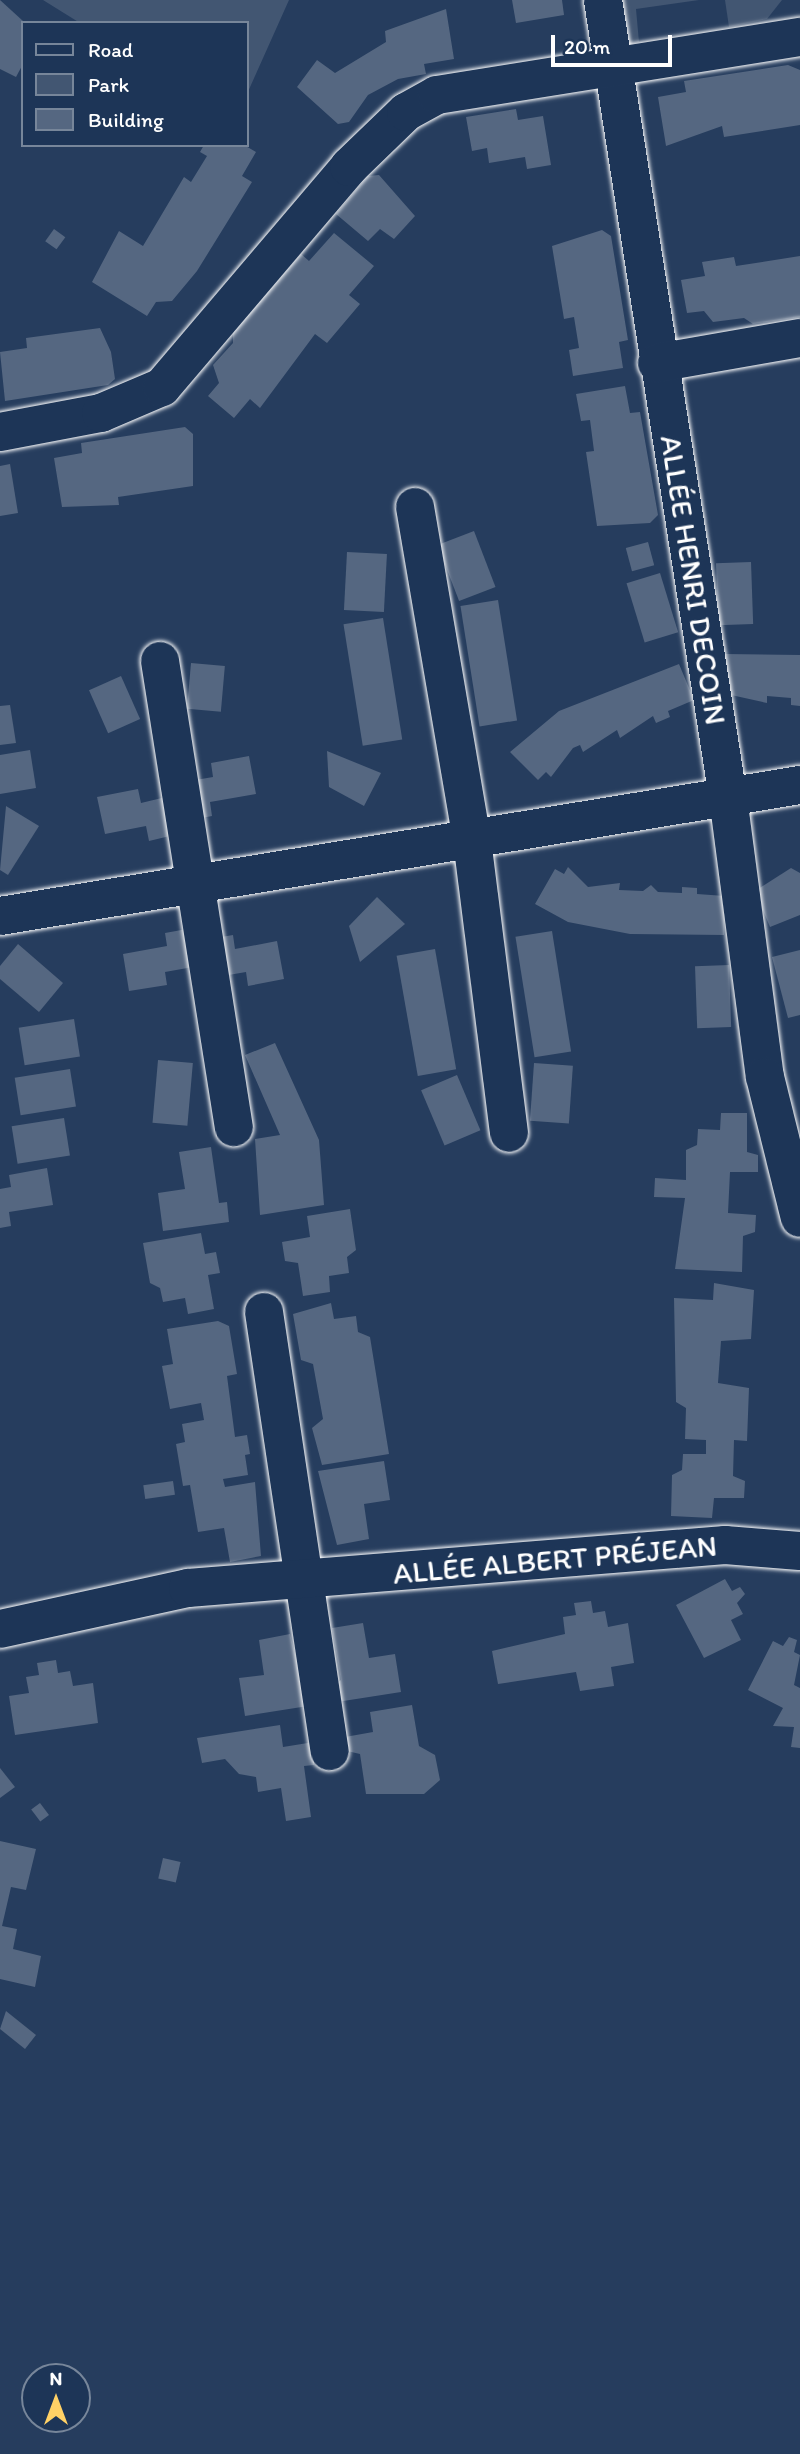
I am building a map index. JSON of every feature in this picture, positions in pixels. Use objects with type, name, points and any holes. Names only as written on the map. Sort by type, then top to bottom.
[{"type":"street","name":"ALLÉE HENRI DECOIN","points":[[604,0],[657,363],[729,797]]},
{"type":"street","points":[[0,432],[101,413],[162,387],[349,167],[406,112],[469,87],[800,37]]},
{"type":"street","points":[[657,363],[800,338]]},
{"type":"street","points":[[415,507],[471,840],[509,1133]]},
{"type":"street","points":[[160,661],[234,1127]]},
{"type":"street","points":[[0,916],[800,785]]},
{"type":"street","points":[[729,797],[765,1077],[800,1218]]},
{"type":"street","points":[[264,1312],[309,1580],[330,1751]]},
{"type":"street","name":"ALLÉE ALBERT PRÉJEAN","points":[[0,1629],[188,1588],[725,1545],[800,1551]]},
{"type":"green space","points":[[43,0],[289,0],[248,92],[248,21],[77,21]]},
{"type":"green space","points":[[610,0],[699,0],[636,9],[639,42],[624,45]]},
{"type":"green space","points":[[725,0],[782,0],[767,19],[729,27]]},
{"type":"building","points":[[0,0],[23,21],[21,68],[16,77],[0,69]]},
{"type":"building","points":[[512,0],[562,0],[564,15],[516,23]]},
{"type":"building","points":[[446,9],[454,59],[424,64],[426,74],[398,79],[368,95],[349,122],[338,124],[297,87],[317,60],[335,73],[386,42],[385,31]]},
{"type":"building","points":[[788,65],[800,70],[800,125],[724,137],[722,126],[666,146],[658,97],[686,92],[684,81]]},
{"type":"building","points":[[516,109],[518,120],[543,116],[551,165],[527,169],[525,157],[489,163],[487,148],[472,151],[466,117]]},
{"type":"building","points":[[203,147],[247,147],[256,152],[242,176],[252,182],[197,271],[172,301],[156,302],[147,316],[92,282],[119,231],[143,246],[184,177],[191,182],[207,156],[200,152]]},
{"type":"building","points":[[379,175],[415,216],[394,239],[380,229],[368,241],[336,214],[368,176]]},
{"type":"building","points":[[54,229],[65,237],[57,249],[45,241]]},
{"type":"building","points":[[602,230],[611,236],[628,340],[619,342],[623,368],[573,376],[569,350],[579,348],[574,317],[564,319],[552,246]]},
{"type":"building","points":[[334,233],[374,266],[349,295],[360,304],[327,343],[315,334],[260,408],[250,399],[234,418],[208,396],[219,383],[213,365],[233,343],[233,332],[301,254],[309,261]]},
{"type":"building","points":[[800,256],[800,317],[753,324],[744,318],[713,322],[704,311],[687,313],[681,280],[705,276],[702,262],[734,257],[736,266]]},
{"type":"building","points":[[100,328],[111,352],[115,379],[108,385],[5,401],[0,352],[27,348],[26,338]]},
{"type":"building","points":[[625,386],[630,413],[640,412],[658,515],[650,523],[597,526],[586,452],[594,451],[590,420],[581,421],[576,394]]},
{"type":"building","points":[[185,427],[193,434],[193,486],[118,497],[119,505],[62,507],[54,458],[82,453],[81,443]]},
{"type":"building","points":[[10,464],[18,513],[0,516],[0,466]]},
{"type":"building","points":[[474,531],[496,587],[459,601],[438,545]]},
{"type":"building","points":[[648,542],[654,565],[632,571],[626,548]]},
{"type":"building","points":[[347,552],[387,554],[384,612],[344,610]]},
{"type":"building","points":[[751,562],[753,624],[718,625],[716,563]]},
{"type":"building","points":[[660,573],[678,632],[645,643],[627,583]]},
{"type":"building","points":[[498,600],[517,720],[480,726],[460,606]]},
{"type":"building","points":[[383,618],[402,739],[363,746],[343,624]]},
{"type":"building","points":[[724,654],[800,655],[800,706],[791,705],[791,698],[767,696],[767,703],[722,693]]},
{"type":"building","points":[[191,663],[225,666],[221,712],[187,709]]},
{"type":"building","points":[[679,664],[694,700],[668,711],[670,717],[656,723],[653,716],[620,738],[617,730],[583,752],[580,745],[573,748],[551,777],[546,772],[538,780],[510,752],[559,711]]},
{"type":"building","points":[[121,676],[140,719],[108,733],[89,690]]},
{"type":"building","points":[[10,705],[16,743],[0,745],[0,706]]},
{"type":"building","points":[[30,750],[36,788],[0,794],[0,755]]},
{"type":"building","points":[[327,751],[381,773],[364,806],[329,787]]},
{"type":"building","points":[[249,756],[256,794],[210,802],[212,816],[191,820],[184,782],[213,777],[211,763]]},
{"type":"building","points":[[138,789],[141,803],[166,797],[174,835],[149,841],[146,826],[105,834],[97,797]]},
{"type":"building","points":[[6,806],[39,826],[8,875],[0,870]]},
{"type":"building","points":[[568,867],[588,887],[620,883],[619,890],[643,891],[651,885],[658,892],[682,893],[682,887],[697,888],[697,894],[725,896],[724,935],[630,934],[568,922],[535,904],[555,869],[564,874]]},
{"type":"building","points":[[791,868],[800,873],[800,915],[770,927],[755,891]]},
{"type":"building","points":[[377,897],[405,924],[360,962],[349,926]]},
{"type":"building","points":[[187,929],[193,967],[165,972],[167,985],[129,991],[123,954],[167,946],[165,933]]},
{"type":"building","points":[[552,931],[571,1051],[535,1057],[515,937]]},
{"type":"building","points":[[233,935],[235,949],[277,941],[284,979],[248,986],[246,972],[217,977],[210,939]]},
{"type":"building","points":[[18,944],[63,983],[39,1012],[0,979],[0,966]]},
{"type":"building","points":[[435,949],[456,1069],[418,1076],[397,956]]},
{"type":"building","points":[[800,950],[800,1015],[788,1018],[772,957]]},
{"type":"building","points":[[729,965],[731,1027],[697,1028],[695,966]]},
{"type":"building","points":[[74,1019],[80,1057],[25,1065],[19,1028]]},
{"type":"building","points":[[275,1043],[319,1140],[324,1205],[260,1215],[255,1139],[280,1135],[245,1055]]},
{"type":"building","points":[[158,1060],[193,1063],[187,1126],[153,1123]]},
{"type":"building","points":[[534,1063],[573,1066],[569,1124],[530,1121]]},
{"type":"building","points":[[70,1069],[76,1107],[21,1115],[15,1078]]},
{"type":"building","points":[[457,1075],[480,1130],[445,1145],[421,1090]]},
{"type":"building","points":[[721,1113],[747,1113],[747,1152],[758,1155],[758,1172],[730,1172],[728,1213],[756,1215],[755,1232],[743,1236],[742,1272],[675,1269],[685,1198],[654,1197],[655,1178],[686,1180],[686,1150],[697,1145],[698,1129],[720,1130]]},
{"type":"building","points":[[64,1118],[70,1156],[18,1164],[12,1126]]},
{"type":"building","points":[[211,1147],[219,1203],[227,1202],[229,1222],[163,1231],[158,1193],[185,1189],[179,1152]]},
{"type":"building","points":[[47,1168],[53,1205],[9,1212],[11,1226],[0,1228],[0,1189],[11,1187],[9,1175]]},
{"type":"building","points":[[350,1209],[356,1250],[347,1257],[349,1273],[329,1276],[330,1292],[303,1296],[298,1263],[285,1261],[282,1242],[310,1237],[307,1216]]},
{"type":"building","points":[[201,1233],[205,1254],[216,1252],[220,1273],[208,1275],[214,1309],[188,1314],[185,1298],[163,1302],[160,1288],[150,1283],[143,1243]]},
{"type":"building","points":[[714,1283],[754,1290],[751,1339],[721,1341],[718,1383],[749,1388],[747,1441],[734,1440],[733,1476],[745,1481],[744,1498],[714,1498],[712,1518],[671,1516],[672,1475],[682,1470],[683,1454],[706,1454],[706,1440],[685,1439],[686,1408],[676,1402],[674,1298],[713,1300]]},
{"type":"building","points":[[331,1303],[334,1319],[356,1316],[358,1332],[370,1337],[389,1454],[322,1465],[312,1428],[323,1419],[313,1364],[301,1360],[293,1314]]},
{"type":"building","points":[[218,1321],[229,1326],[237,1374],[227,1376],[235,1437],[247,1435],[250,1454],[245,1455],[248,1475],[223,1479],[225,1487],[255,1482],[261,1556],[230,1562],[224,1528],[198,1532],[190,1485],[183,1486],[176,1444],[185,1442],[182,1424],[204,1420],[201,1403],[170,1409],[162,1366],[173,1364],[167,1329]]},
{"type":"building","points":[[384,1461],[390,1500],[364,1504],[369,1539],[337,1545],[318,1471]]},
{"type":"building","points":[[173,1481],[175,1495],[145,1499],[143,1485]]},
{"type":"building","points":[[725,1579],[732,1591],[740,1587],[745,1594],[737,1603],[743,1614],[731,1620],[741,1640],[704,1658],[676,1605]]},
{"type":"building","points":[[591,1601],[593,1613],[605,1611],[608,1627],[628,1623],[634,1663],[611,1667],[614,1686],[580,1691],[576,1672],[498,1684],[492,1651],[565,1634],[563,1617],[576,1615],[574,1603]]},
{"type":"building","points":[[363,1623],[369,1658],[395,1654],[401,1692],[337,1702],[334,1685],[341,1680],[332,1628]]},
{"type":"building","points":[[290,1634],[308,1706],[245,1716],[239,1678],[264,1675],[259,1640]]},
{"type":"building","points":[[789,1637],[797,1640],[794,1652],[800,1655],[794,1685],[800,1688],[800,1748],[791,1747],[794,1727],[773,1726],[783,1708],[748,1690],[773,1641],[783,1646]]},
{"type":"building","points":[[56,1660],[58,1673],[70,1671],[73,1686],[93,1683],[98,1723],[15,1735],[9,1696],[29,1693],[26,1677],[39,1675],[37,1663]]},
{"type":"building","points":[[412,1705],[419,1746],[435,1755],[440,1780],[424,1794],[366,1794],[360,1754],[347,1751],[345,1737],[373,1732],[370,1712]]},
{"type":"building","points":[[280,1725],[283,1747],[314,1742],[314,1765],[304,1766],[311,1817],[286,1821],[281,1788],[258,1792],[256,1777],[239,1774],[225,1759],[202,1763],[197,1738]]},
{"type":"building","points":[[0,1768],[15,1787],[0,1798]]},
{"type":"building","points":[[40,1803],[49,1815],[40,1822],[31,1810]]},
{"type":"building","points":[[0,1841],[36,1849],[26,1890],[11,1887],[2,1926],[17,1929],[13,1949],[41,1956],[35,1987],[0,1979]]},
{"type":"building","points":[[163,1858],[181,1862],[176,1883],[158,1878]]},
{"type":"building","points":[[6,2011],[36,2035],[25,2049],[0,2029]]}]
